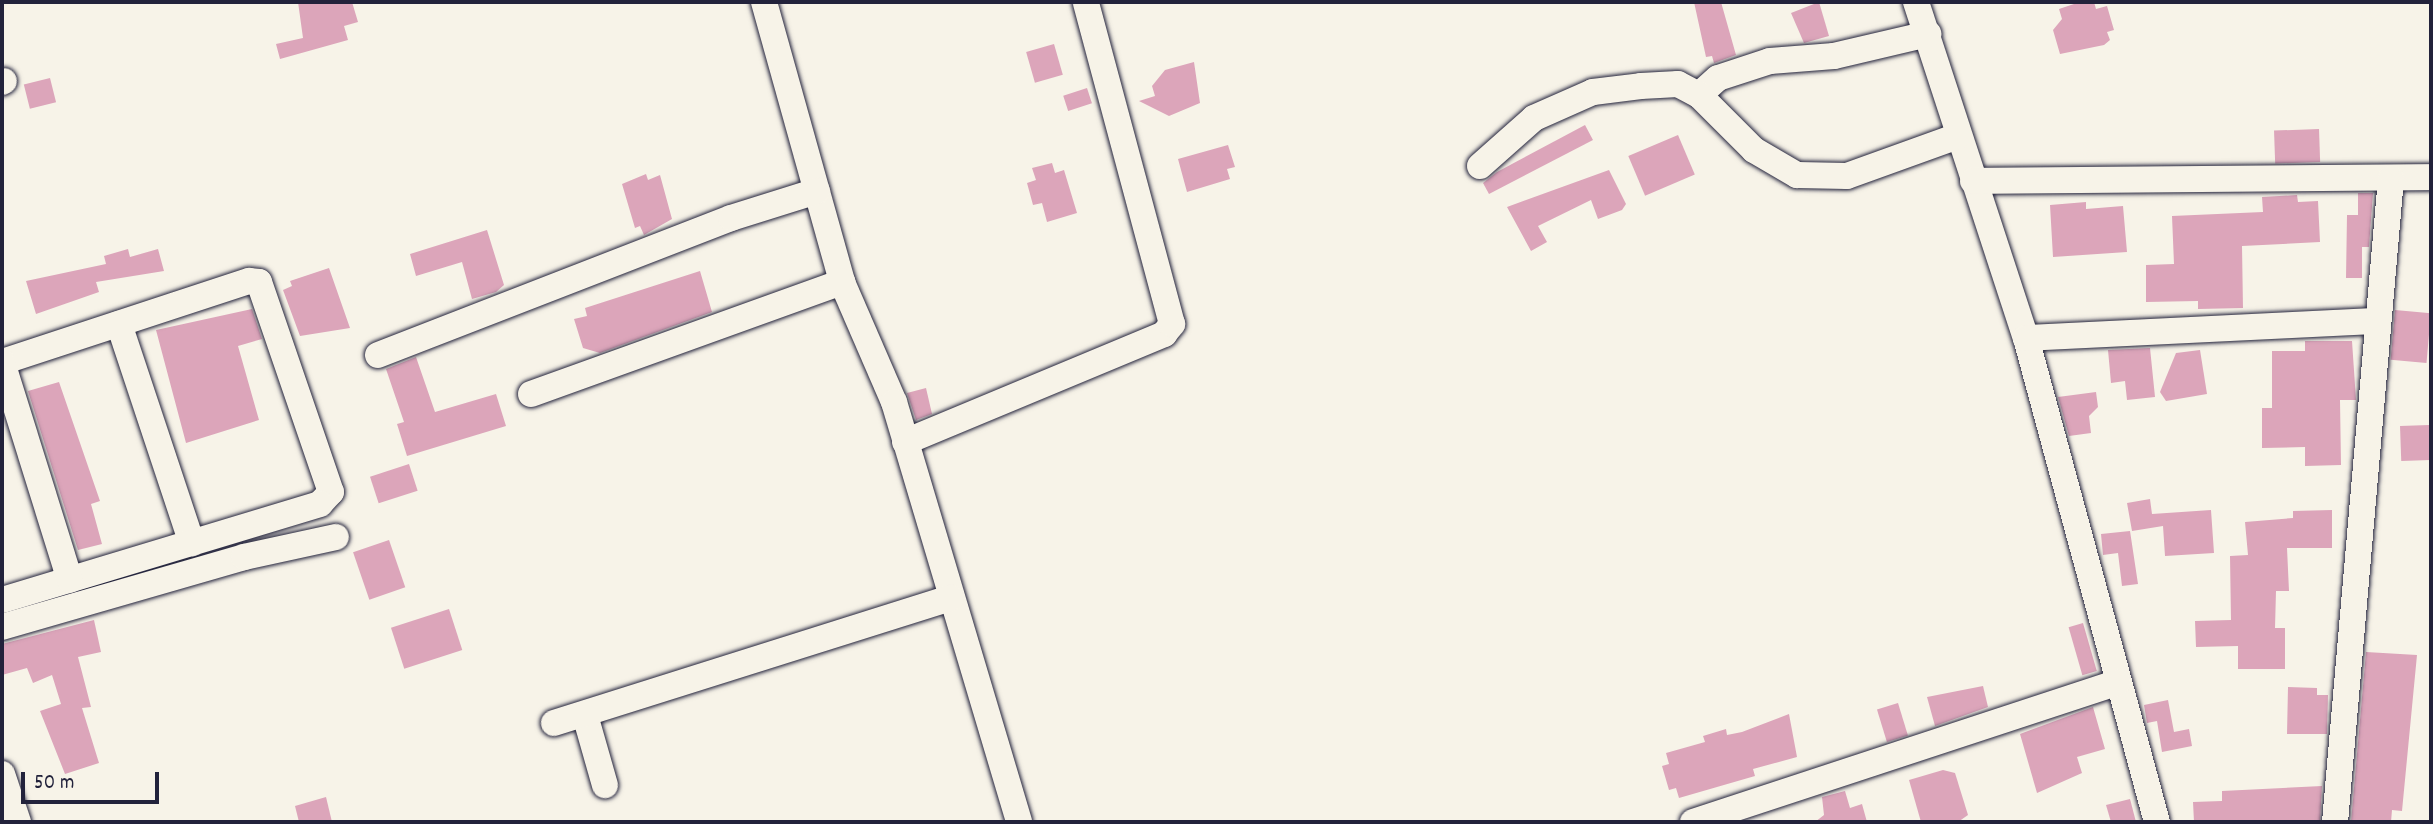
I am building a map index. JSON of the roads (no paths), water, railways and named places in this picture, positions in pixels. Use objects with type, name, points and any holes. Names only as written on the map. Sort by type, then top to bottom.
[{"type":"street","points":[[764,2],[842,282],[894,402],[1019,822]]},
{"type":"street","points":[[905,442],[1164,334],[1172,324],[1086,2]]},
{"type":"street","points":[[1916,2],[2026,338],[2157,822]]},
{"type":"street","points":[[1699,94],[1718,78],[1770,61],[1834,56],[1928,34]]},
{"type":"street","points":[[1480,166],[1534,118],[1593,92],[1678,84],[1699,94],[1754,150],[1797,175],[1847,176],[1958,136]]},
{"type":"street","points":[[1973,180],[2431,177]]},
{"type":"street","points":[[2335,822],[2391,178]]},
{"type":"street","points":[[378,355],[731,218],[817,191]]},
{"type":"street","points":[[2,600],[70,580],[320,504],[331,492],[265,289],[249,281],[2,362],[70,580]]},
{"type":"street","points":[[531,394],[842,282]]},
{"type":"street","points":[[2026,338],[2377,321]]},
{"type":"street","points":[[119,324],[192,543]]},
{"type":"street","points":[[2,627],[244,557],[336,537]]},
{"type":"street","points":[[554,723],[951,598]]},
{"type":"street","points":[[1693,822],[2118,682]]},
{"type":"street","points":[[585,715],[605,785]]},
{"type":"street","points":[[2,774],[18,822]]}]
